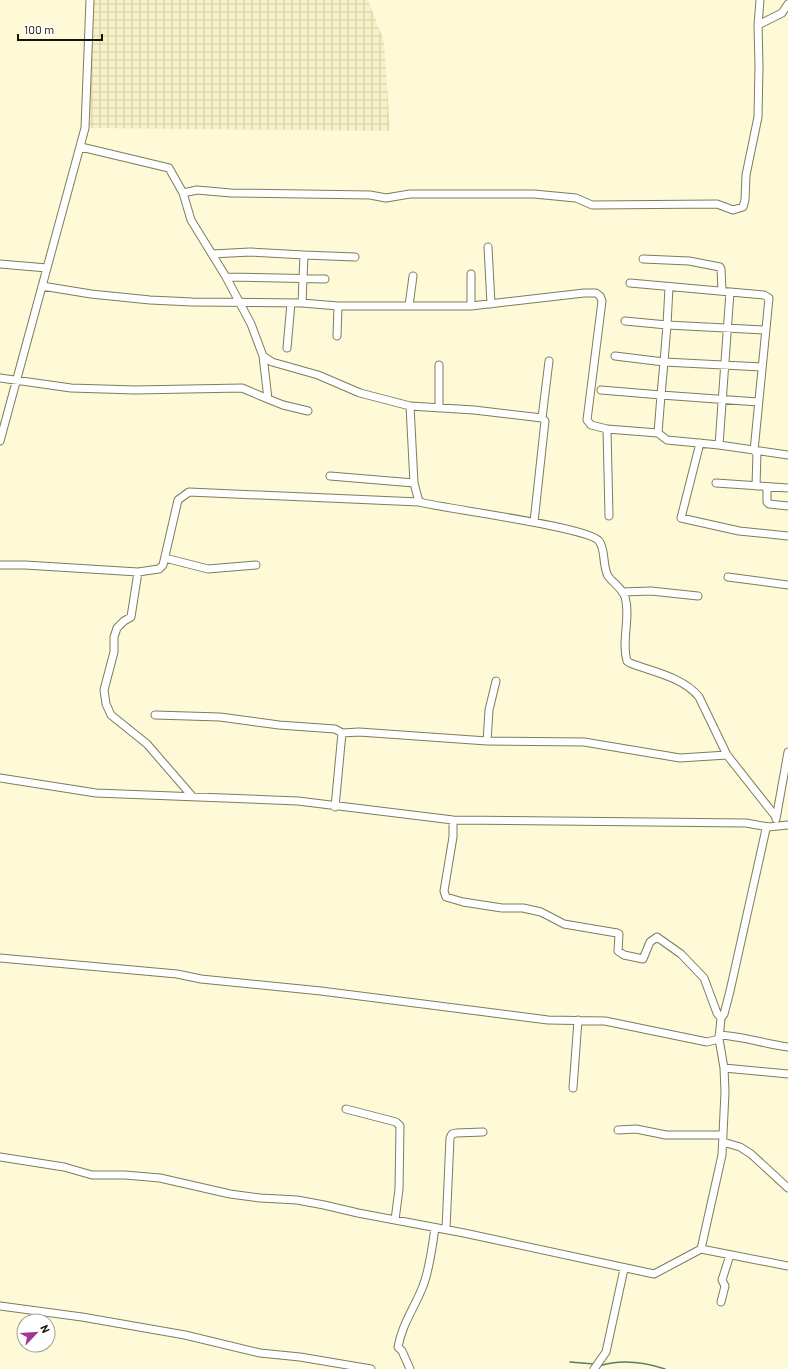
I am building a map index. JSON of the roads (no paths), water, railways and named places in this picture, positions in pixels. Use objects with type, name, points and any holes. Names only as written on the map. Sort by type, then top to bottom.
[{"type":"street","points":[[0,441],[85,128],[90,0]]},
{"type":"street","points":[[183,193],[197,190],[230,193],[370,195],[386,198],[410,194],[500,193],[576,198],[592,205],[717,204],[733,210],[743,207],[745,200],[746,175],[758,117],[760,66],[758,25],[760,0]]},
{"type":"street","points":[[758,25],[782,13],[788,4]]},
{"type":"street","points":[[81,147],[162,165],[169,168],[183,193],[191,220],[226,277],[251,324],[263,356],[268,399]]},
{"type":"street","points":[[488,247],[491,304]]},
{"type":"street","points":[[212,254],[250,252],[354,256]]},
{"type":"street","points":[[302,303],[304,255]]},
{"type":"street","points":[[643,259],[689,261],[720,267],[722,270],[722,291]]},
{"type":"street","points":[[0,264],[47,268]]},
{"type":"street","points":[[470,274],[471,306]]},
{"type":"street","points":[[409,306],[413,276]]},
{"type":"street","points":[[226,277],[326,279]]},
{"type":"street","points":[[630,283],[764,295],[769,298],[758,402],[755,452],[756,486]]},
{"type":"street","points":[[42,286],[91,294],[150,300],[302,303],[338,306],[471,306],[569,294],[596,293],[600,296],[602,301],[586,415],[591,425],[607,429],[658,433],[667,440],[719,445],[755,452],[788,455]]},
{"type":"street","points":[[658,433],[669,286]]},
{"type":"street","points":[[719,445],[730,292]]},
{"type":"street","points":[[287,348],[291,303]]},
{"type":"street","points":[[337,336],[338,306]]},
{"type":"street","points":[[625,321],[766,330]]},
{"type":"street","points":[[263,356],[272,362],[318,375],[360,393],[410,406],[542,418]]},
{"type":"street","points":[[615,356],[664,362],[762,367]]},
{"type":"street","points":[[534,522],[545,421],[542,418],[549,361]]},
{"type":"street","points":[[439,365],[439,408]]},
{"type":"street","points":[[0,378],[16,379],[71,388],[135,390],[242,388],[283,405],[308,410]]},
{"type":"street","points":[[601,390],[758,402]]},
{"type":"street","points":[[410,406],[414,483],[419,502]]},
{"type":"street","points":[[607,429],[609,516]]},
{"type":"street","points":[[700,443],[681,518],[739,531],[788,536]]},
{"type":"street","points":[[330,476],[414,483]]},
{"type":"street","points":[[716,483],[767,488],[788,488]]},
{"type":"street","points":[[767,488],[767,502],[769,504],[788,506]]},
{"type":"street","points":[[0,565],[25,565],[138,572],[159,570],[163,565],[165,558],[178,500],[189,492],[419,502],[441,508],[534,522],[587,534],[598,540],[601,545],[605,567],[609,576],[625,595],[625,652],[627,661],[684,683],[692,689],[699,697],[727,755],[776,817]]},
{"type":"street","points":[[165,558],[208,569],[256,565]]},
{"type":"street","points":[[138,572],[131,617],[117,628],[114,637],[114,652],[104,690],[106,704],[111,715],[147,744],[192,796]]},
{"type":"street","points":[[728,577],[788,585]]},
{"type":"street","points":[[622,592],[651,591],[698,596]]},
{"type":"street","points":[[487,741],[489,710],[496,680]]},
{"type":"street","points":[[155,715],[220,717],[279,725],[335,729],[342,733],[358,732],[487,741],[584,742],[680,758],[727,755]]},
{"type":"street","points":[[335,807],[342,733]]},
{"type":"street","points":[[701,1249],[717,1184],[723,1139],[725,1092],[724,1068],[719,1033],[721,1018],[724,1014],[730,990],[766,829],[771,826],[776,817],[788,752]]},
{"type":"street","points":[[0,778],[96,793],[298,801],[335,807],[453,820],[746,823],[771,826],[788,825]]},
{"type":"street","points":[[453,820],[453,836],[444,891],[446,897],[463,902],[502,908],[523,908],[541,912],[564,924],[617,933],[619,934],[618,951],[624,955],[643,959],[650,942],[657,937],[681,954],[704,978],[717,1013],[721,1018]]},
{"type":"street","points":[[0,958],[177,974],[201,979],[321,991],[548,1020],[578,1020],[626,1024],[647,1030],[707,1042],[719,1033],[735,1036],[749,1041],[788,1048]]},
{"type":"street","points":[[573,1088],[578,1020]]},
{"type":"street","points":[[724,1068],[788,1074]]},
{"type":"street","points":[[346,1108],[396,1122],[400,1126],[399,1189],[395,1220]]},
{"type":"street","points":[[618,1130],[636,1129],[666,1135],[723,1139],[740,1146],[769,1169],[788,1188]]},
{"type":"street","points":[[446,1229],[450,1138],[452,1134],[456,1133],[483,1132]]},
{"type":"street","points":[[0,1156],[64,1167],[92,1175],[125,1175],[160,1178],[230,1194],[260,1198],[297,1200],[446,1229],[594,1261],[624,1269],[654,1274],[701,1249],[788,1266]]},
{"type":"street","points":[[410,1369],[402,1351],[398,1347],[404,1324],[424,1286],[435,1228]]},
{"type":"street","points":[[721,1302],[725,1286],[722,1280],[730,1255]]},
{"type":"street","points":[[595,1366],[606,1352],[624,1269]]},
{"type":"street","points":[[0,1306],[82,1317],[185,1335],[260,1353],[300,1357],[371,1369]]},
{"type":"waterway","points":[[570,1362],[594,1364]]},
{"type":"waterway","points":[[599,1366],[632,1362],[665,1369]]}]
